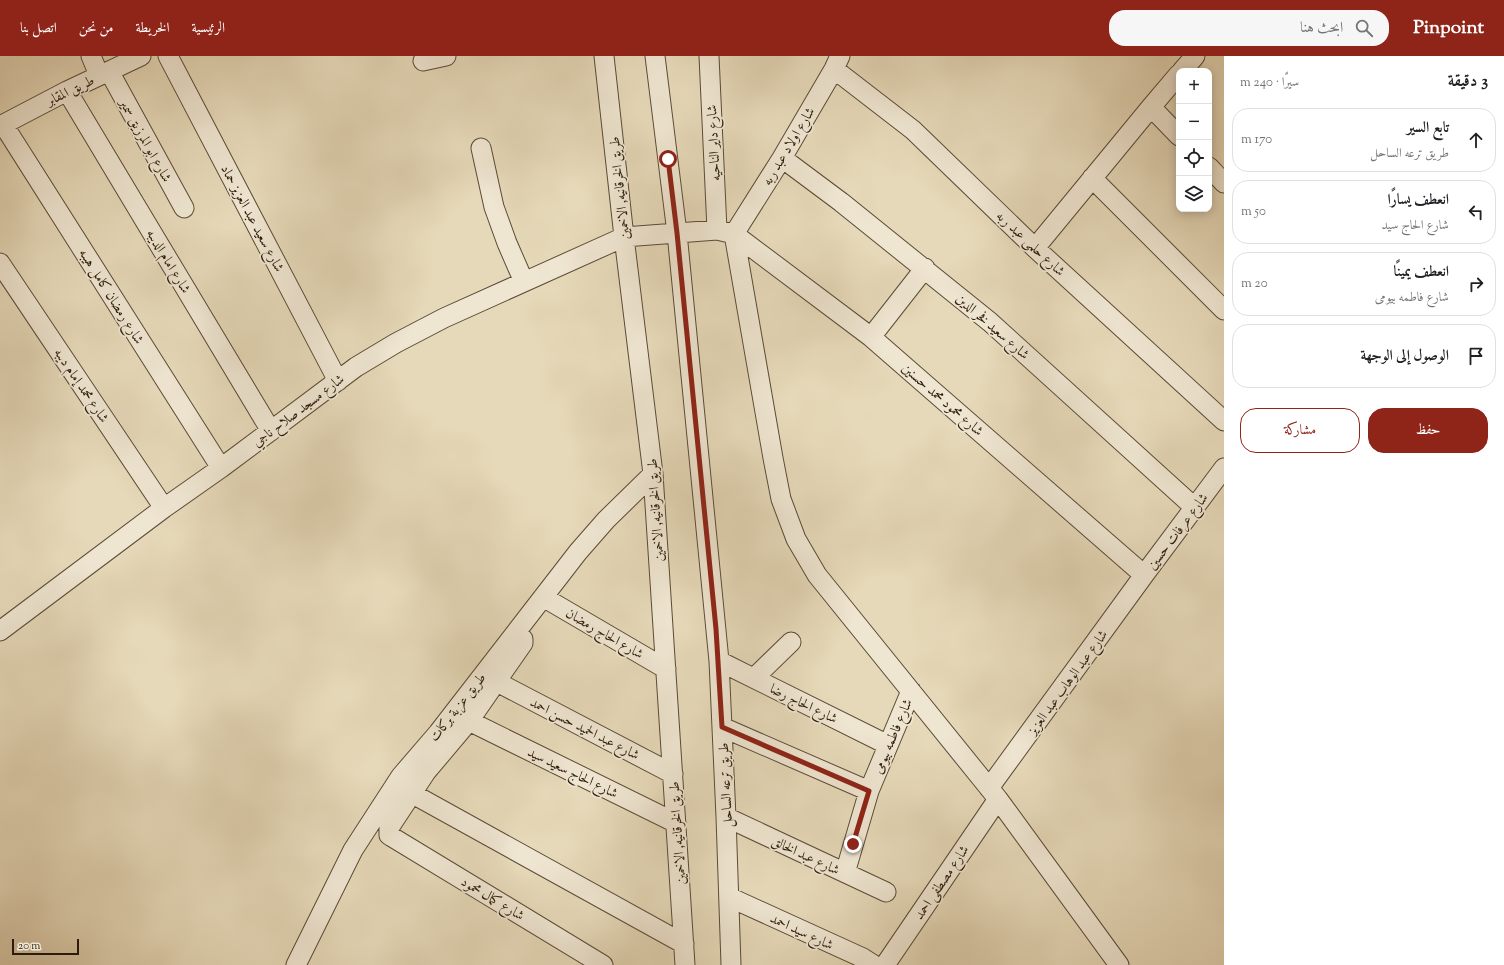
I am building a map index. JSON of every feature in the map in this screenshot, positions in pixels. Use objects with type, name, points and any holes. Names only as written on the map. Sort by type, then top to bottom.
[{"type":"street","name":"شارع ابو المرزيق سمير","points":[[91,56],[104,73],[184,208]]},
{"type":"street","name":"طريق المقابر","points":[[1,125],[67,91],[141,56]]},
{"type":"street","name":"شارع سعيد عبد العزيز حماد","points":[[168,56],[338,381]]},
{"type":"street","points":[[423,61],[446,56]]},
{"type":"street","name":"طريق الخرقانيه, الاخمين","points":[[604,56],[624,237],[653,474],[685,965]]},
{"type":"street","name":"طريق ترعه الساحل","points":[[655,56],[677,233],[719,661],[732,965]]},
{"type":"street","name":"شارع داير الناحيه","points":[[709,56],[725,232],[781,499],[796,539],[817,576],[993,794],[1119,965]]},
{"type":"street","points":[[1185,68],[1195,56]]},
{"type":"street","name":"شارع اولاد عبد ربه","points":[[725,232],[782,158],[837,63]]},
{"type":"street","name":"شارع حلمى عبد ربه","points":[[837,63],[913,130],[1035,248],[1224,422]]},
{"type":"street","points":[[1035,248],[1176,78]]},
{"type":"street","name":"شارع امام الديبه","points":[[67,91],[271,431]]},
{"type":"street","points":[[1151,107],[1176,133]]},
{"type":"street","name":"شارع رمضان كامل هيبه","points":[[1,125],[221,468]]},
{"type":"street","points":[[481,148],[494,207],[507,243],[524,282]]},
{"type":"street","name":"شارع سعيد فخر الدين","points":[[782,158],[925,268],[996,327],[1194,507]]},
{"type":"street","points":[[1212,170],[1224,183]]},
{"type":"street","points":[[1092,178],[1224,310]]},
{"type":"street","name":"شارع مسجد صلاح ناجي","points":[[0,631],[356,367],[389,348],[437,322],[624,237],[677,233],[725,232]]},
{"type":"street","name":"شارع محمود محمد حسنين","points":[[725,232],[871,337],[1144,575]]},
{"type":"street","name":"شارع محمد إمام ديبه","points":[[0,263],[164,508]]},
{"type":"street","points":[[871,337],[925,268]]},
{"type":"street","name":"شارع عرفات حسين","points":[[1144,575],[1224,468]]},
{"type":"street","name":"طريق عزبة بركات","points":[[296,965],[353,850],[374,815],[401,776],[438,732],[578,552],[606,520],[653,474]]},
{"type":"street","name":"شارع عبد الوهاب عبد العزيز","points":[[993,794],[1144,575]]},
{"type":"street","name":"شارع الحاج رمضان","points":[[543,597],[666,669]]},
{"type":"street","points":[[519,629],[523,636],[523,643],[469,721],[426,772],[411,793],[684,944]]},
{"type":"street","points":[[754,678],[791,642]]},
{"type":"street","name":"شارع الحاج رضا","points":[[719,661],[888,745]]},
{"type":"street","name":"شارع عبد الحميد حسن احمد","points":[[497,682],[673,774]]},
{"type":"street","name":"شارع فاطمه بيومى","points":[[845,873],[869,791],[911,691]]},
{"type":"street","name":"شارع الحاج سعيد سيد","points":[[469,721],[676,823]]},
{"type":"street","points":[[722,727],[869,791]]},
{"type":"street","name":"شارع كمال محمود","points":[[411,793],[389,828],[389,835],[603,965]]},
{"type":"street","name":"شارع مصطفى احمد","points":[[885,965],[993,794]]},
{"type":"street","name":"شارع عبد الخالق","points":[[726,817],[886,892]]},
{"type":"street","name":"شارع سيد احمد","points":[[729,897],[874,965]]},
{"type":"route","points":[[668,159],[677,233],[716,629],[722,727],[869,791],[853,844]]}]
